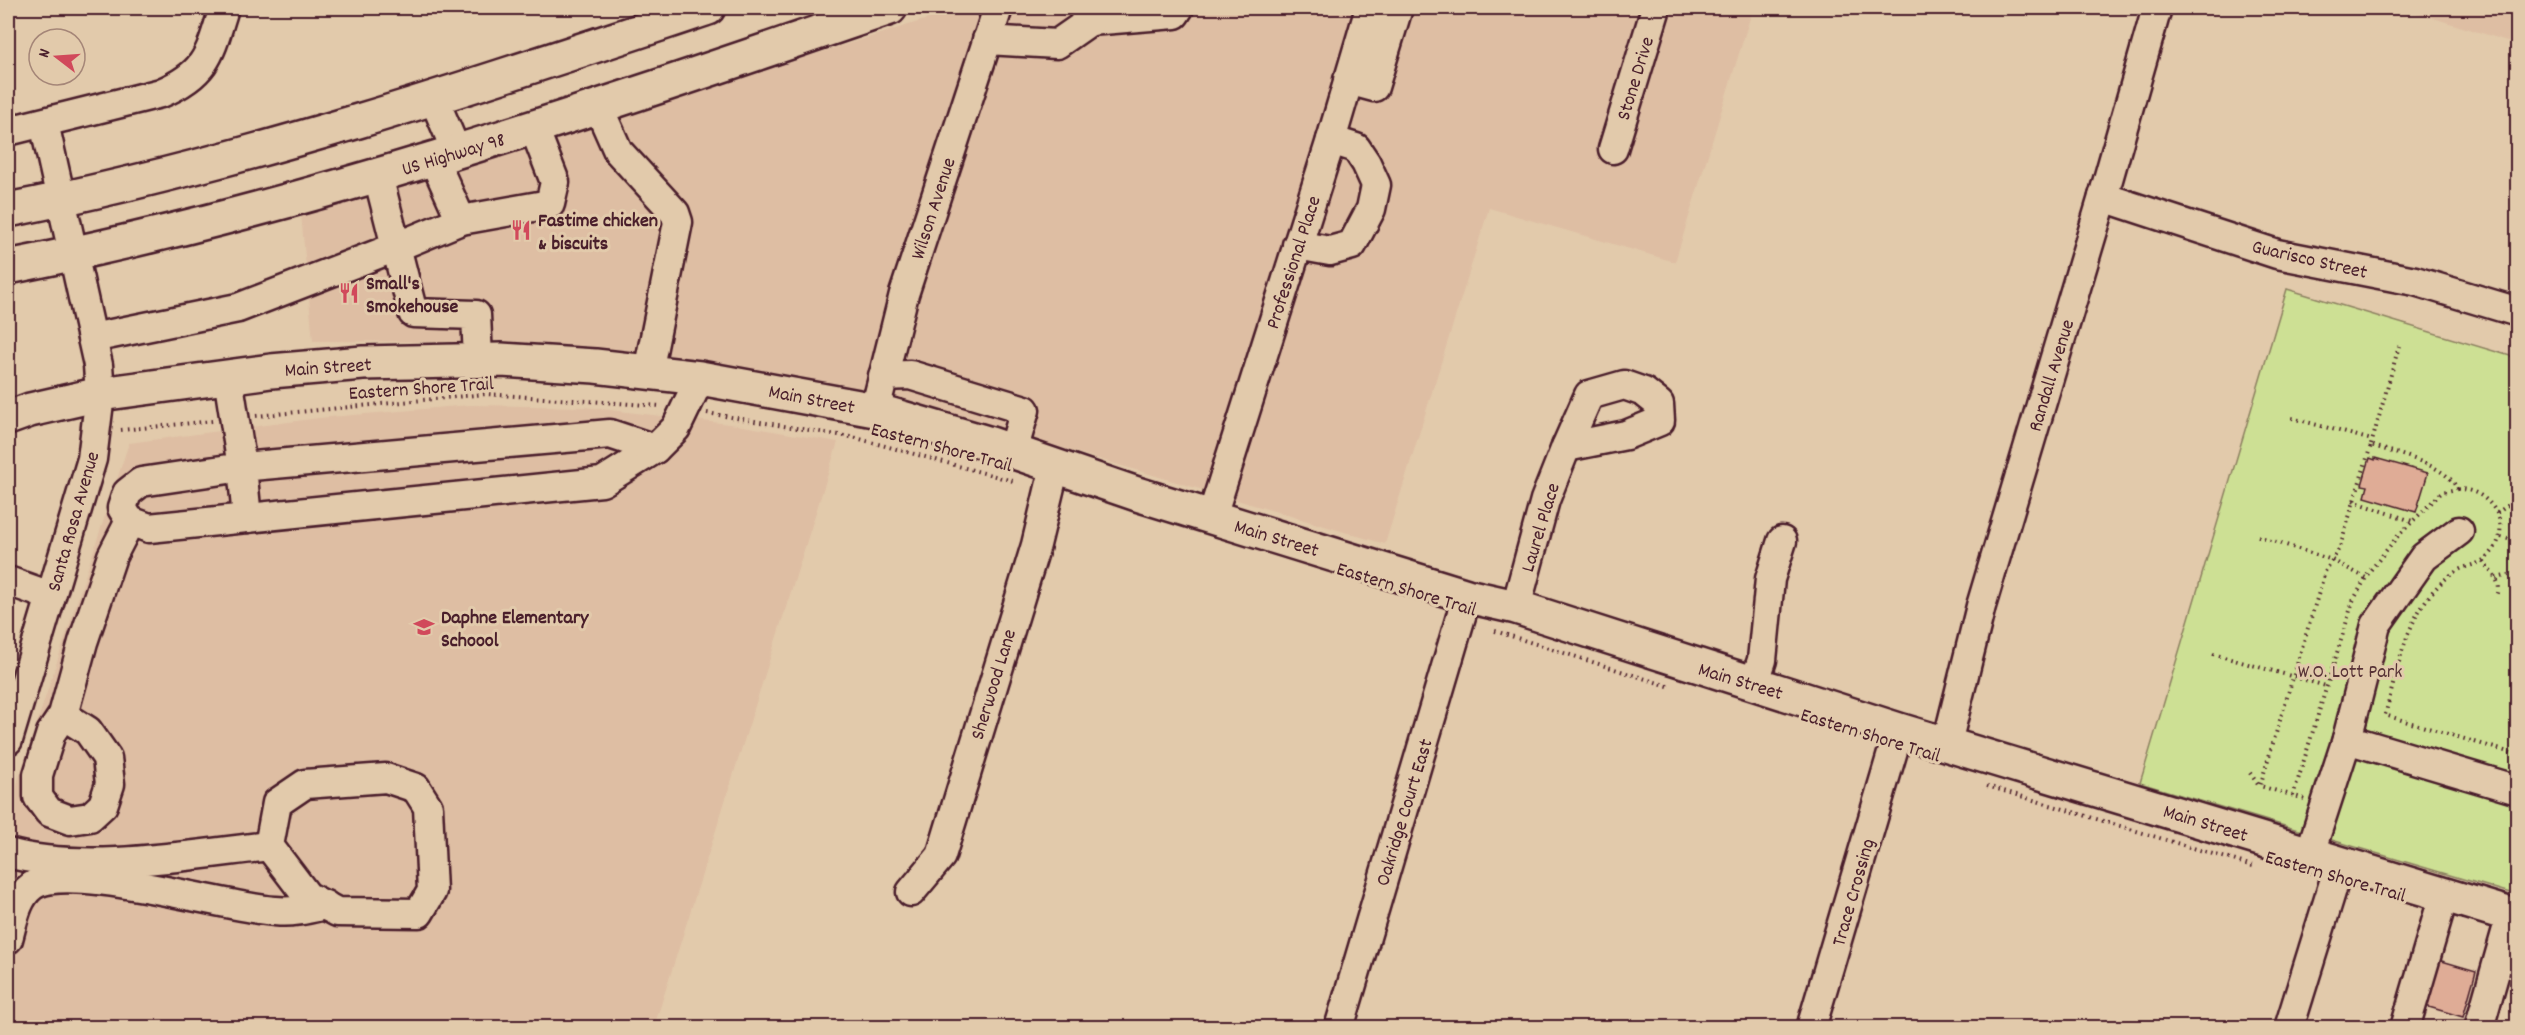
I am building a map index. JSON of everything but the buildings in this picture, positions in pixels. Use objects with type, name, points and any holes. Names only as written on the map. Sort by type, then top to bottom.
[{"type":"main road","points":[[8,210],[188,168],[434,99],[708,8]]},
{"type":"main road","name":"US Highway 98","points":[[8,267],[74,254],[307,196],[445,157],[890,8]]},
{"type":"main road","name":"Main Street","points":[[8,418],[30,410],[100,394],[228,376],[363,363],[478,359],[595,366],[700,378],[875,410],[1013,452],[1052,478],[1137,494],[1212,516],[1463,608],[1516,608],[1754,684],[1895,743],[1947,743],[2514,916]]},
{"type":"street","points":[[8,131],[161,93],[183,84],[200,68],[211,50],[224,8]]},
{"type":"street","name":"Wilson Avenue","points":[[875,410],[904,294],[998,8]]},
{"type":"street","points":[[987,40],[1058,44],[1087,14],[1175,14],[1179,8]]},
{"type":"street","name":"Professional Place","points":[[1212,516],[1370,8]]},
{"type":"street","points":[[1348,80],[1374,87],[1398,8]]},
{"type":"street","name":"Stone Drive","points":[[1613,149],[1656,8]]},
{"type":"street","name":"Randall Avenue","points":[[1947,743],[1981,606],[2157,8]]},
{"type":"street","points":[[434,99],[445,157],[461,220]]},
{"type":"street","points":[[598,106],[621,156],[675,213],[678,222],[648,372]]},
{"type":"street","name":"Santa Rosa Avenue","points":[[8,740],[93,459],[100,394],[98,365],[44,123]]},
{"type":"street","points":[[92,338],[238,308],[396,248],[461,220],[550,204],[555,182],[534,128]]},
{"type":"street","points":[[1298,245],[1330,251],[1352,245],[1371,209],[1376,185],[1366,163],[1356,148],[1330,140]]},
{"type":"street","points":[[378,176],[413,313],[476,315],[478,359]]},
{"type":"street","name":"Guarisco Street","points":[[2103,197],[2277,254],[2415,281],[2517,312]]},
{"type":"street","points":[[883,376],[910,375],[1025,410],[1013,452]]},
{"type":"street","points":[[228,376],[248,518]]},
{"type":"street","points":[[655,449],[610,434],[242,467],[141,482],[127,493],[122,508],[130,521],[149,528],[602,482],[655,449],[676,428],[700,378]]},
{"type":"street","name":"Laurel Place","points":[[1516,608],[1545,500],[1566,447]]},
{"type":"street","name":"Sherwood Lane","points":[[910,892],[941,856],[1005,639],[1036,545],[1052,478]]},
{"type":"street","points":[[63,715],[82,642],[112,556],[130,521]]},
{"type":"street","points":[[2289,1028],[2325,858],[2326,805],[2347,739],[2376,625],[2424,557],[2459,531]]},
{"type":"street","points":[[1754,684],[1762,660],[1770,579],[1782,541]]},
{"type":"street","points":[[8,581],[50,596]]},
{"type":"street","name":"Oakridge Court East","points":[[1339,1028],[1463,608]]},
{"type":"street","points":[[2347,739],[2517,790]]},
{"type":"street","name":"Trace Crossing","points":[[1811,1028],[1895,743]]},
{"type":"street","points":[[386,778],[416,788],[428,807],[432,891],[419,913],[337,912],[307,896],[269,846],[277,803],[305,784],[386,778]]},
{"type":"street","points":[[8,853],[26,858],[70,862],[165,858],[269,846]]},
{"type":"street","points":[[8,939],[20,899],[33,885],[49,881],[81,879],[152,887],[220,903],[276,912],[300,911],[325,905]]},
{"type":"street","points":[[2404,1028],[2444,895]]},
{"type":"street","points":[[2479,1028],[2514,916]]},
{"type":"path","points":[[2260,786],[2325,572],[2340,547],[2399,345]]},
{"type":"path","name":"Eastern Shore Trail","points":[[121,430],[486,394],[685,409],[856,438],[1052,478]]},
{"type":"path","points":[[2292,418],[2371,442],[2439,470],[2454,480],[2457,489]]},
{"type":"path","points":[[2293,796],[2353,601],[2366,578],[2412,521],[2442,492],[2457,489],[2469,489],[2484,497],[2500,519],[2501,537],[2492,554],[2483,561],[2458,570],[2427,598],[2414,620],[2404,647],[2385,715],[2517,755]]},
{"type":"path","points":[[2497,513],[2517,498]]},
{"type":"path","points":[[2354,501],[2412,521]]},
{"type":"path","points":[[2258,536],[2332,560],[2366,578]]},
{"type":"path","points":[[2501,537],[2517,542]]},
{"type":"path","points":[[2483,561],[2499,582],[2500,591],[2496,597]]},
{"type":"path","points":[[2495,578],[2516,575],[2517,569]]},
{"type":"path","name":"Eastern Shore Trail","points":[[1463,608],[1676,688]]},
{"type":"path","points":[[2213,654],[2326,686]]},
{"type":"path","points":[[2250,773],[2260,786],[2326,805]]},
{"type":"path","name":"Eastern Shore Trail","points":[[1980,784],[2262,869]]},
{"type":"shaded area","points":[[963,8],[1753,8],[1675,262],[1489,208],[1385,544],[864,389],[456,342],[313,341],[301,214]]},
{"type":"shaded area","points":[[2401,8],[2517,8],[2517,44]]},
{"type":"shaded area","name":"Daphne Elementary Schoool","points":[[470,405],[585,407],[737,425],[838,442],[654,1027],[8,1028],[8,811],[129,443],[319,418]]},
{"type":"green space","name":"W.O. Lott Park","points":[[2287,289],[2517,358],[2517,895],[2140,783]]},
{"type":"place","name":"Fastime chicken & biscuits","points":[[521,230]]},
{"type":"place","name":"Small's Smokehouse","points":[[349,293]]},
{"type":"place","name":"Daphne Elementary Schoool","points":[[424,627]]}]
